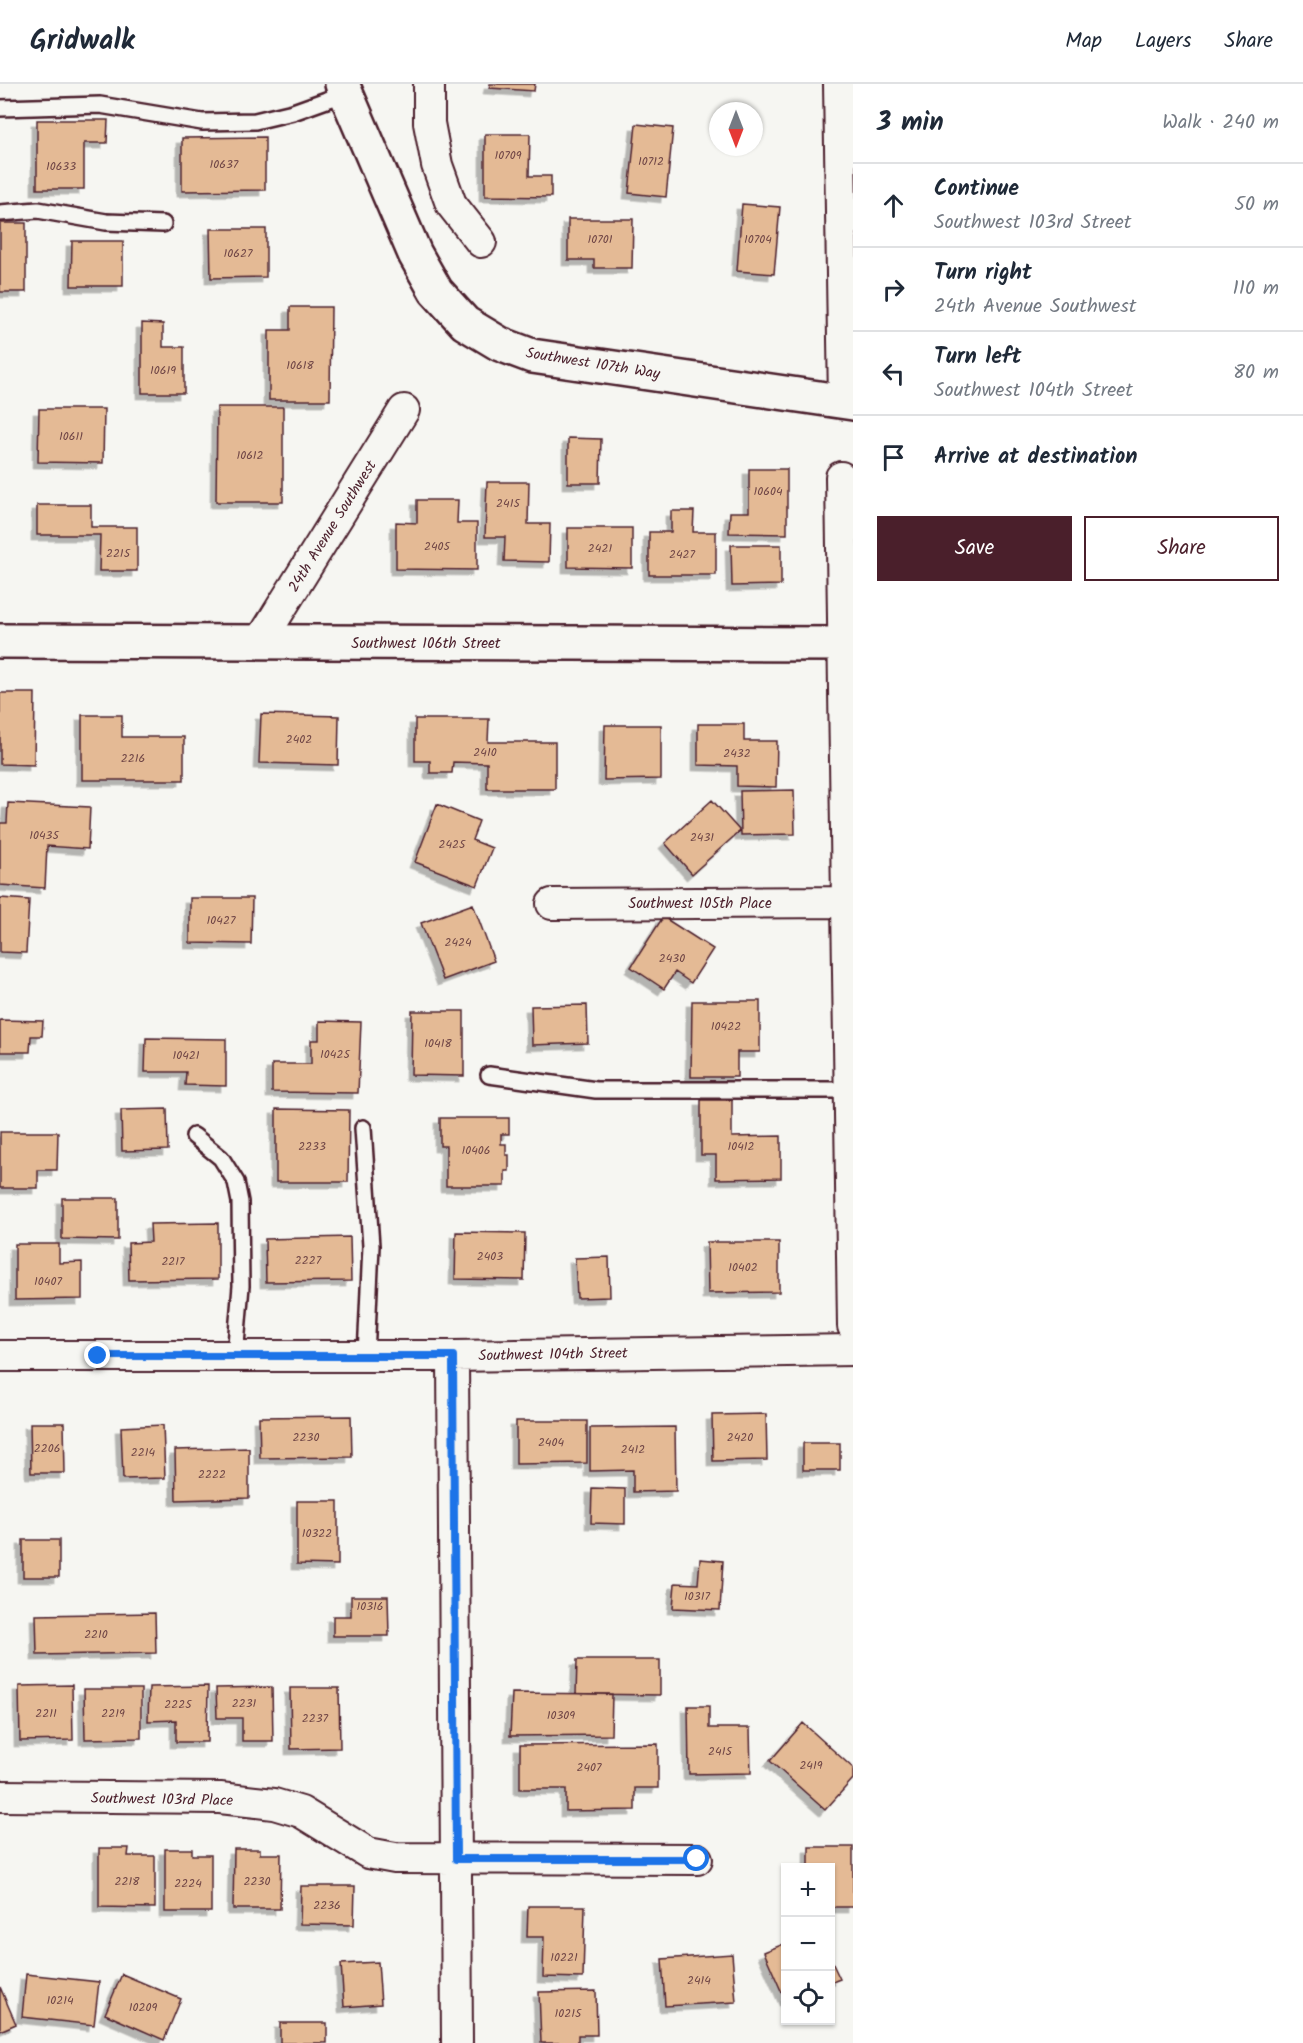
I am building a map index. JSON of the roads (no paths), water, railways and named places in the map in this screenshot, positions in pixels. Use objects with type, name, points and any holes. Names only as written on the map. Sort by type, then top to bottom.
[{"type":"street","points":[[429,84],[429,123],[437,165],[451,204],[481,242]]},
{"type":"street","points":[[839,84],[848,402]]},
{"type":"street","name":"Southwest 107th Way","points":[[344,88],[415,254],[436,291],[465,323],[500,344],[532,356],[848,402]]},
{"type":"street","name":"24th Avenue Southwest","points":[[260,642],[404,410]]},
{"type":"street","points":[[841,477],[849,644],[847,902],[853,1326]]},
{"type":"street","name":"Southwest 106th Street","points":[[0,641],[849,644]]},
{"type":"street","name":"Southwest 105th Place","points":[[552,904],[847,902]]},
{"type":"street","name":"Southwest 104th Street","points":[[0,1356],[453,1356],[853,1350]]},
{"type":"street","points":[[453,1356],[457,2043]]},
{"type":"street","name":"Southwest 103rd Place","points":[[0,1796],[220,1798],[257,1802],[301,1812],[368,1853],[395,1858],[697,1859]]},
{"type":"lane","points":[[0,108],[100,105],[202,122],[255,121],[293,112],[344,88]]},
{"type":"lane","points":[[0,213],[38,210],[106,222],[163,224]]},
{"type":"lane","points":[[489,1075],[596,1090],[850,1090]]},
{"type":"lane","points":[[363,1128],[371,1246],[366,1356]]},
{"type":"lane","points":[[194,1136],[221,1158],[236,1182],[240,1202],[241,1286],[235,1356]]}]
